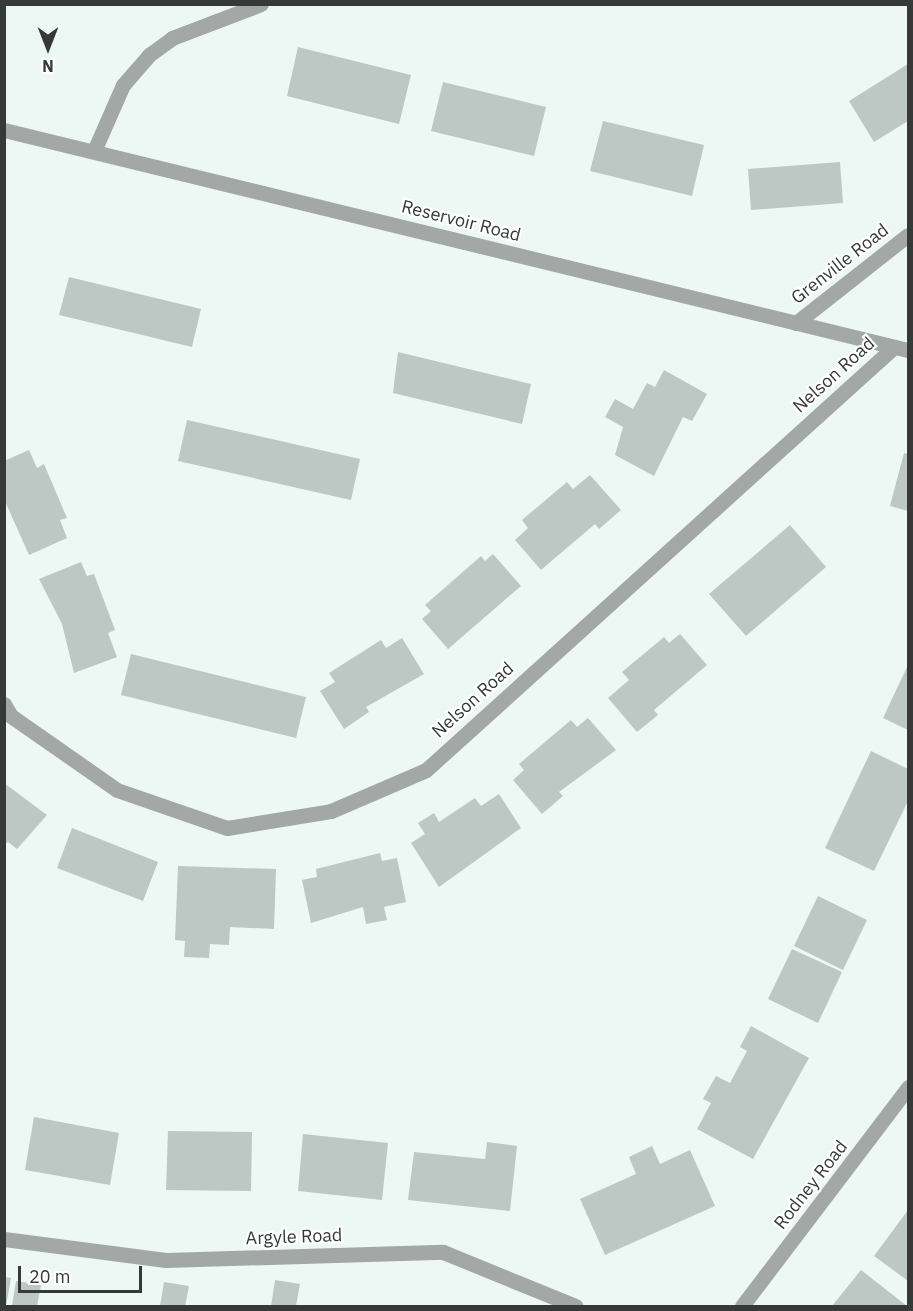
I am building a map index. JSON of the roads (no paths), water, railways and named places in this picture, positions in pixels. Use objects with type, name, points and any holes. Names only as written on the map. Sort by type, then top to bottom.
[{"type":"street","points":[[94,152],[123,85],[149,54],[172,38],[261,4]]},
{"type":"street","name":"Reservoir Road","points":[[4,129],[901,348]]},
{"type":"street","name":"Grenville Road","points":[[796,323],[909,235]]},
{"type":"street","name":"Nelson Road","points":[[4,704],[11,716],[117,790],[227,828],[332,811],[426,770],[901,348]]},
{"type":"street","name":"Rodney Road","points":[[742,1306],[909,1087]]},
{"type":"street","name":"Argyle Road","points":[[4,1239],[166,1260],[443,1252],[575,1306]]}]
